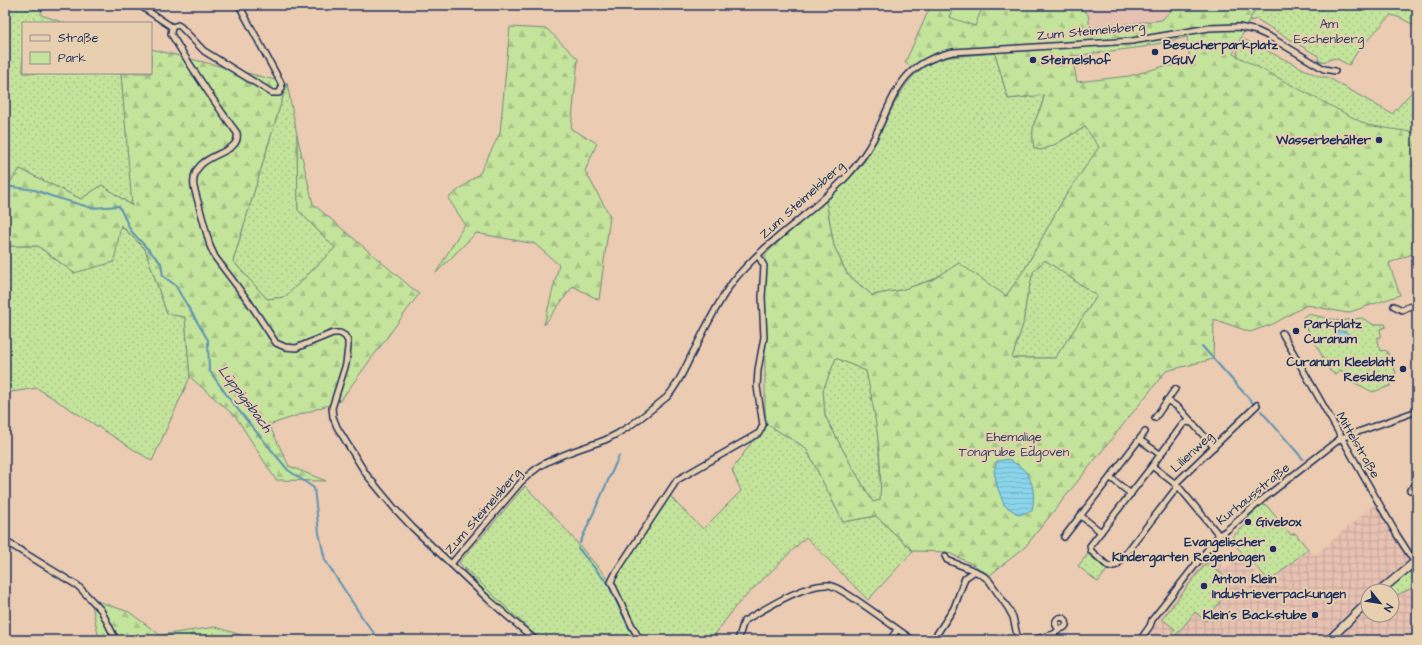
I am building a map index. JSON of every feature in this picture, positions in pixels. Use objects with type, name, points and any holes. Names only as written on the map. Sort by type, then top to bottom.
[{"type":"main road","points":[[1390,583],[1416,563]]},
{"type":"main road","points":[[1329,640],[1360,610]]},
{"type":"street","points":[[138,5],[172,27]]},
{"type":"street","points":[[172,27],[178,25],[204,51],[272,93],[279,93],[282,88],[281,82],[239,5]]},
{"type":"street","points":[[172,27],[171,34],[217,107],[238,136],[232,148],[208,158],[200,166],[194,178],[194,187],[210,246],[215,257],[249,302],[276,343],[285,347],[296,348],[333,333],[340,333],[345,336],[348,341],[348,356],[332,408],[334,423],[366,474],[380,492],[413,528],[535,640]]},
{"type":"street","name":"Zum Steimelsberg","points":[[451,564],[521,482],[541,465],[560,456],[606,439],[630,427],[667,397],[679,380],[707,326],[735,280],[758,255],[823,199],[847,176],[863,157],[874,139],[896,90],[903,79],[912,70],[925,61],[938,55],[968,51],[1132,41],[1209,28],[1239,27],[1264,34],[1324,68],[1335,71]]},
{"type":"street","points":[[640,640],[611,582],[616,572],[676,480],[759,433],[763,424],[757,387],[758,370],[764,337],[762,297],[764,266],[758,255]]},
{"type":"street","points":[[1394,306],[1402,310],[1417,303]]},
{"type":"street","name":"Mittelstraße","points":[[1282,333],[1397,535],[1416,563]]},
{"type":"street","points":[[1154,418],[1175,389]]},
{"type":"street","points":[[1167,400],[1179,408],[1214,447]]},
{"type":"street","name":"Lilienweg","points":[[1219,535],[1176,485],[1256,407]]},
{"type":"street","name":"Kurhausstraße","points":[[1140,640],[1150,626],[1152,620],[1219,535],[1227,530],[1263,498],[1341,438],[1417,410]]},
{"type":"street","points":[[1152,466],[1176,485],[1117,565],[1109,567],[1090,551],[1090,546],[1131,494],[1152,466],[1161,455],[1183,424],[1187,422],[1192,423]]},
{"type":"street","points":[[1064,537],[1145,432]]},
{"type":"street","points":[[1140,440],[1161,455]]},
{"type":"street","points":[[1111,478],[1131,494]]},
{"type":"street","points":[[1410,490],[1417,484]]},
{"type":"street","points":[[1081,516],[1101,532]]},
{"type":"street","points":[[5,541],[78,586],[101,610],[116,640]]},
{"type":"street","points":[[945,556],[947,560],[975,571],[988,579],[1013,617],[1018,640]]},
{"type":"street","points":[[933,640],[954,608],[965,578],[975,571]]},
{"type":"street","points":[[738,640],[744,621],[805,589],[829,585],[843,591],[913,640]]},
{"type":"street","points":[[1032,640],[1054,634],[1066,625],[1065,618],[1059,618],[1055,622],[1056,626],[1060,629]]},
{"type":"street","points":[[890,640],[898,630]]},
{"type":"shaded area","points":[[1076,5],[1176,5],[1162,20],[1090,28],[1088,14]]},
{"type":"shaded area","points":[[1375,504],[1417,575],[1417,640],[1144,640],[1209,555],[1227,569],[1236,558],[1239,560],[1241,557],[1266,585],[1309,550],[1314,556]]},
{"type":"green space","points":[[5,5],[42,5],[41,15],[62,22],[22,22],[22,74],[121,74],[133,206],[102,185],[81,199],[20,169],[5,189]]},
{"type":"green space","name":"Ehemalige Tongrube Edgoven","points":[[931,5],[954,5],[949,17],[982,8],[975,5],[1076,5],[1088,14],[1090,28],[1162,20],[1176,5],[1257,5],[1233,54],[1367,125],[1417,133],[1417,252],[1389,263],[1400,295],[1347,313],[1307,305],[1273,324],[1250,332],[1214,319],[1213,359],[1166,371],[1025,547],[990,575],[947,552],[913,551],[876,516],[843,522],[806,448],[765,423],[765,255],[795,226],[826,201],[834,246],[847,274],[872,295],[901,290],[932,280],[959,263],[1006,296],[1026,267],[1064,198],[1099,147],[1085,127],[1052,146],[1041,150],[1034,148],[1033,128],[1044,95],[1008,99],[995,53],[949,57],[914,67],[905,63]],"holes":[[[1187,37],[1190,59],[1129,76],[1077,82],[1072,56],[1143,47]],[[1045,260],[1097,296],[1055,358],[1012,358],[1023,324],[1026,302],[1033,272]],[[836,358],[866,371],[878,435],[881,484],[880,500],[873,502],[825,416],[823,390]]]},
{"type":"green space","points":[[954,5],[975,5],[982,8],[975,26],[949,17]]},
{"type":"green space","name":"Am Eschenberg","points":[[1258,5],[1410,5],[1417,12],[1417,27],[1401,18],[1391,15],[1359,49],[1349,65],[1335,58],[1322,62],[1319,61],[1318,56],[1256,19],[1251,21],[1250,18]]},
{"type":"green space","points":[[510,27],[547,29],[578,59],[571,129],[597,143],[585,171],[610,216],[599,300],[573,286],[544,325],[559,265],[535,244],[476,233],[436,273],[465,224],[448,198],[480,173],[500,133]]},
{"type":"green space","points":[[1239,37],[1320,77],[1327,77],[1392,114],[1417,86],[1417,223],[1237,59]]},
{"type":"green space","points":[[152,49],[287,83],[233,261],[267,299],[285,297],[335,248],[298,210],[297,135],[313,204],[419,294],[340,401],[269,425],[289,466],[326,481],[276,480],[236,417],[190,377],[185,317],[167,314],[145,249],[121,225],[114,262],[74,273],[38,246],[5,246],[5,189],[20,169],[81,199],[102,185],[132,206],[121,74],[152,74]]},
{"type":"green space","points":[[995,53],[1008,99],[1044,95],[1033,128],[1034,148],[1041,150],[1052,146],[1085,127],[1100,147],[1064,198],[1026,267],[1006,296],[959,264],[932,280],[901,290],[872,295],[847,274],[834,246],[826,201],[862,165],[874,146],[894,104],[902,91],[911,79],[922,69],[935,61],[949,57]]},
{"type":"green space","points":[[287,83],[297,135],[298,210],[335,248],[285,297],[267,299],[233,261]]},
{"type":"green space","points":[[120,225],[145,249],[167,314],[185,317],[190,377],[152,461],[37,388],[5,393],[5,246],[38,246],[74,273]]},
{"type":"green space","points":[[1045,260],[1097,296],[1055,358],[1012,358],[1023,324],[1026,302],[1033,272]]},
{"type":"green space","points":[[1308,314],[1340,321],[1362,318],[1374,325],[1385,324],[1386,327],[1380,329],[1380,337],[1377,338],[1381,351],[1387,351],[1396,373],[1390,386],[1373,392],[1351,381],[1351,376],[1340,370],[1335,374],[1330,371],[1304,322],[1303,317]]},
{"type":"green space","points":[[836,358],[866,371],[875,410],[879,450],[881,500],[873,502],[825,416],[823,390]]},
{"type":"green space","points":[[765,423],[806,448],[843,522],[876,516],[913,551],[868,600],[806,537],[735,607],[711,640],[542,640],[459,563],[525,486],[561,524],[610,581],[669,494],[676,503],[703,529],[741,491],[732,470]]},
{"type":"green space","points":[[1262,505],[1267,506],[1291,535],[1295,533],[1308,549],[1270,581],[1230,540],[1250,521],[1248,518]]},
{"type":"green space","points":[[1088,554],[1107,570],[1098,582],[1078,566]]},
{"type":"green space","points":[[1206,563],[1223,575],[1229,584],[1227,592],[1206,621],[1195,612],[1172,640],[1167,640],[1175,629],[1162,619]]},
{"type":"green space","points":[[464,567],[542,640],[526,631],[503,610],[465,570]]},
{"type":"green space","points":[[1410,572],[1416,577],[1417,586],[1400,593],[1400,583],[1396,583]]},
{"type":"green space","points":[[91,599],[129,612],[160,635],[216,627],[257,640],[99,640]]},
{"type":"water","points":[[1339,330],[1350,335],[1344,338],[1336,338],[1335,336]]},
{"type":"water","points":[[1009,459],[1025,471],[1028,475],[1033,490],[1032,511],[1019,515],[1004,505],[997,486],[994,471],[997,461]]},
{"type":"waterway","name":"Lüppigsbach","points":[[5,186],[35,190],[92,208],[119,206],[131,231],[161,263],[163,276],[175,285],[208,340],[209,370],[231,401],[288,470],[314,488],[319,533],[325,560],[362,617],[379,640]]},
{"type":"waterway","points":[[1202,346],[1253,403]]},
{"type":"waterway","points":[[1261,411],[1303,459]]},
{"type":"waterway","points":[[580,543],[619,456]]},
{"type":"waterway","points":[[578,548],[608,584],[629,628],[637,640]]},
{"type":"place","name":"Besucherparkplatz DGUV","points":[[1155,52]]},
{"type":"place","name":"Steimelshof","points":[[1033,60]]},
{"type":"place","name":"Wasserbehälter","points":[[1379,140]]},
{"type":"place","name":"Parkplatz Curanum","points":[[1296,331]]},
{"type":"place","name":"Curanum Kleeblatt Residenz","points":[[1403,369]]},
{"type":"place","name":"Givebox","points":[[1248,522]]},
{"type":"place","name":"Evangelischer Kindergarten Regenbogen","points":[[1273,549]]},
{"type":"place","name":"Anton Klein Industrieverpackungen","points":[[1204,586]]},
{"type":"place","name":"Klein´s Backstube","points":[[1315,615]]}]
